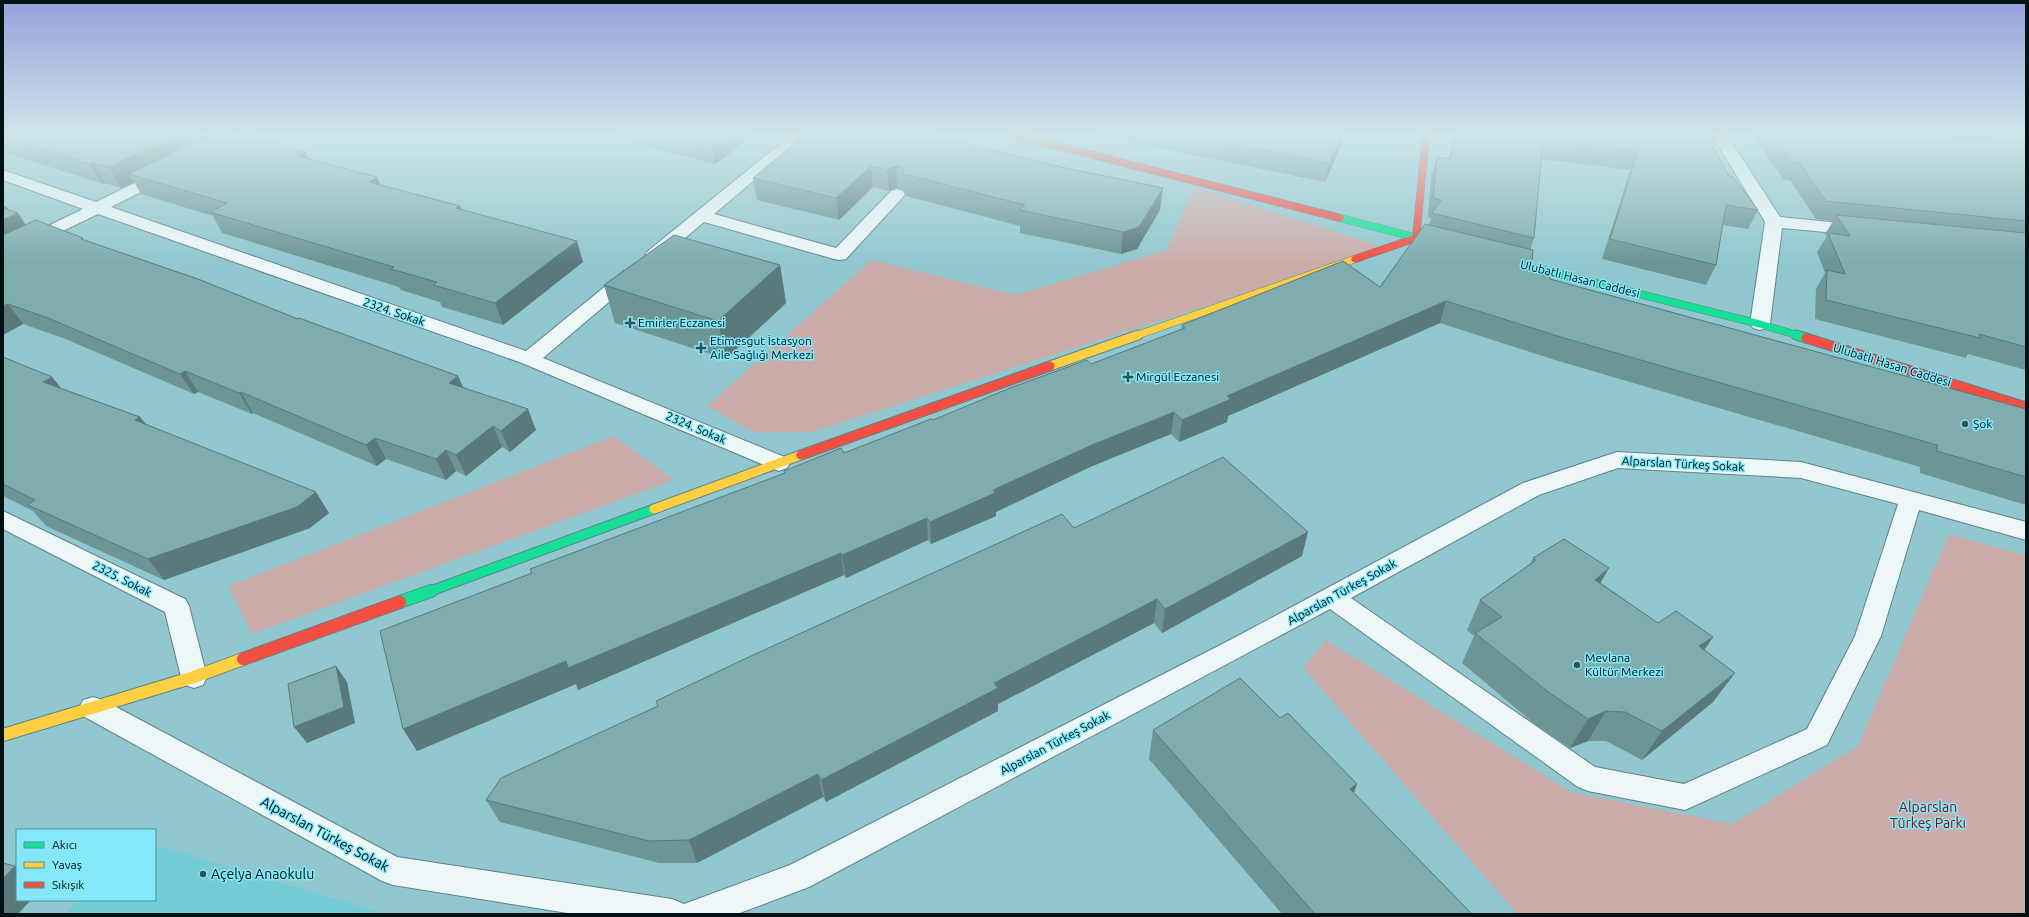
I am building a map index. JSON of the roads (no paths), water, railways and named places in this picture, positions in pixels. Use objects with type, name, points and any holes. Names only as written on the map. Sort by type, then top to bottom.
[{"type":"street","name":"2324. Sokak","points":[[11,178],[529,359],[779,463]]},
{"type":"street","points":[[3,255],[156,178]]},
{"type":"street","points":[[529,359],[748,178]]},
{"type":"street","points":[[1181,178],[1431,242]]},
{"type":"street","points":[[1416,238],[1422,178]]},
{"type":"street","points":[[1747,178],[1774,222],[1760,324]]},
{"type":"street","points":[[701,216],[840,255],[896,194]]},
{"type":"street","points":[[1774,222],[1877,232]]},
{"type":"street","points":[[3,735],[194,677],[962,396],[1416,238]]},
{"type":"street","name":"Ulubatlı Hasan Caddesi","points":[[1492,257],[1760,324],[2026,406]]},
{"type":"street","name":"Alparslan Türkeş Sokak","points":[[695,914],[798,877],[1241,646],[1531,489],[1616,460],[1801,470],[2026,531]]},
{"type":"street","points":[[1331,597],[1588,778],[1685,797],[1817,737],[1868,636],[1911,500]]},
{"type":"street","name":"2325. Sokak","points":[[3,519],[176,606],[194,677]]},
{"type":"street","name":"Alparslan Türkeş Sokak","points":[[93,708],[393,871],[672,914]]},
{"type":"place","name":"Emirler Eczanesi","points":[[630,323]]},
{"type":"place","name":"Etimesgut İstasyon Aile Sağlığı Merkezi","points":[[701,348]]},
{"type":"place","name":"Mirgül Eczanesi","points":[[1128,377]]},
{"type":"place","name":"Şok","points":[[1965,424]]},
{"type":"place","name":"Mevlana Kültür Merkezi","points":[[1577,665]]},
{"type":"place","name":"Açelya Anaokulu","points":[[203,874]]},
{"type":"park label","name":"Alparslan Türkeş Parkı","points":[[1928,816]]}]
